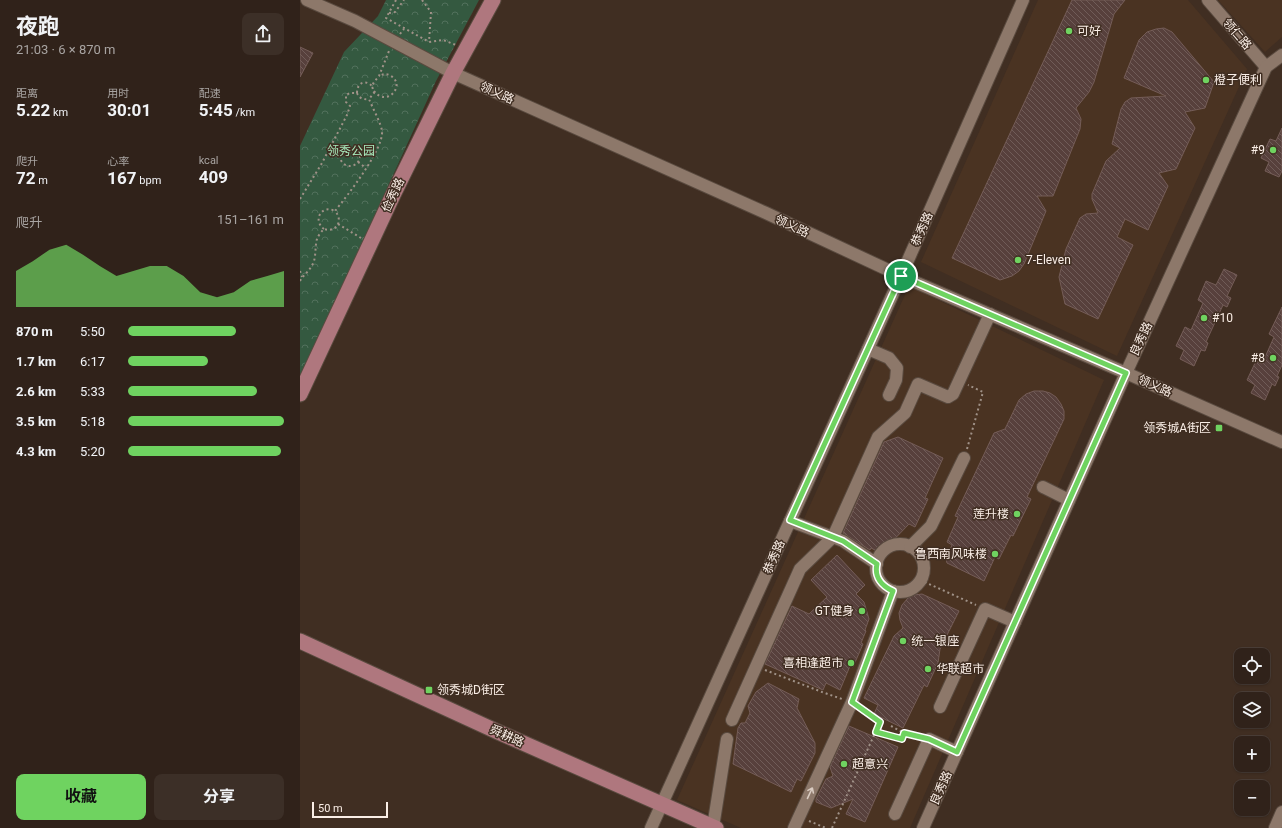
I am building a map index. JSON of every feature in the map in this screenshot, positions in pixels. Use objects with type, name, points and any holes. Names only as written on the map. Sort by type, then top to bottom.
[{"type":"main road","name":"俭秀路","points":[[300,394],[393,195],[453,74],[493,0]]},
{"type":"main road","name":"舜耕路","points":[[300,641],[660,807],[696,828]]},
{"type":"main road","name":"舜耕路","points":[[300,651],[660,807],[715,827]]},
{"type":"street","name":"领义路","points":[[307,0],[355,21],[453,74],[752,207],[901,276],[1282,442]]},
{"type":"street","name":"恭秀路","points":[[651,828],[901,276],[1024,0]]},
{"type":"street","name":"领仁路","points":[[1208,0],[1266,67]]},
{"type":"street","name":"良秀路","points":[[923,828],[1126,373],[1266,67],[1282,54]]},
{"type":"street","points":[[732,720],[800,569],[833,537],[878,437],[905,413],[918,384],[948,397],[953,394],[990,314]]},
{"type":"street","points":[[868,349],[889,358],[896,368],[896,380],[889,395]]},
{"type":"street","points":[[910,547],[931,526],[964,458]]},
{"type":"street","points":[[1043,487],[1069,500]]},
{"type":"street","points":[[790,520],[843,541],[877,564]]},
{"type":"street","points":[[895,545],[910,547],[917,552],[921,558],[923,573],[920,580],[915,587],[908,591],[893,591],[886,588],[880,582],[877,575],[877,564],[882,553],[895,545]]},
{"type":"street","points":[[794,828],[852,702],[893,591]]},
{"type":"street","points":[[940,707],[985,609],[1015,622]]},
{"type":"street","points":[[715,827],[727,739]]},
{"type":"street","points":[[895,814],[929,739],[957,752]]},
{"type":"street","points":[[1275,828],[1282,812]]},
{"type":"path","points":[[396,0],[386,18],[429,42],[443,40],[466,50]]},
{"type":"path","points":[[389,12],[395,12],[404,0]]},
{"type":"path","points":[[422,0],[431,12],[429,42]]},
{"type":"path","points":[[372,86],[376,78],[379,76],[393,41]]},
{"type":"path","points":[[374,90],[373,95],[369,99],[360,98],[357,93],[358,87],[362,83],[368,82],[379,95],[386,97],[390,96],[395,90],[396,83],[392,77],[386,74],[379,76]]},
{"type":"path","points":[[300,199],[322,163],[347,115],[350,106],[346,102],[346,95],[350,93],[357,93]]},
{"type":"path","points":[[335,211],[348,195],[380,144],[382,131],[369,99]]},
{"type":"path","points":[[329,147],[341,152]]},
{"type":"path","points":[[354,147],[360,155],[358,162],[353,166],[344,165],[340,160],[341,152],[344,148],[354,147]]},
{"type":"path","points":[[358,162],[366,168]]},
{"type":"path","points":[[328,209],[335,211],[339,217],[338,224],[334,229],[324,229],[319,224],[318,217],[322,211],[328,209]]},
{"type":"path","points":[[338,224],[371,244]]},
{"type":"path","points":[[300,281],[314,262],[317,238],[324,229]]},
{"type":"path","points":[[300,272],[302,277]]},
{"type":"path","points":[[959,381],[983,392],[964,458]]},
{"type":"path","points":[[920,580],[985,609]]},
{"type":"path","points":[[756,667],[852,702],[880,722],[832,828]]},
{"type":"path","points":[[891,726],[904,733],[929,739]]},
{"type":"path","points":[[876,732],[902,739],[904,733]]},
{"type":"path","points":[[799,817],[826,828]]},
{"type":"shaded area","points":[[1038,0],[1188,0],[1247,69],[1117,356],[921,262]]},
{"type":"shaded area","points":[[1218,0],[1282,0],[1282,37],[1265,52]]},
{"type":"shaded area","points":[[909,286],[1104,380],[910,828],[741,828],[677,800]]},
{"type":"green space","name":"领秀公园","points":[[386,0],[479,0],[436,81],[300,379],[300,146],[344,52],[378,16]]},
{"type":"building","points":[[1072,0],[1125,0],[1114,14],[1094,82],[1089,92],[1076,108],[1081,119],[1080,129],[1053,196],[1037,196],[1046,211],[1024,264],[1019,271],[1012,276],[1000,280],[952,258]]},
{"type":"building","points":[[1164,28],[1172,32],[1214,82],[1205,108],[1185,112],[1195,128],[1176,169],[1159,173],[1168,186],[1148,230],[1125,219],[1117,237],[1133,245],[1098,319],[1065,304],[1059,277],[1066,249],[1080,218],[1086,214],[1098,213],[1092,199],[1092,194],[1106,161],[1120,148],[1112,144],[1121,109],[1125,102],[1131,98],[1166,96],[1124,78],[1139,40],[1147,32]]},
{"type":"building","points":[[300,47],[313,53],[300,77]]},
{"type":"building","name":"#9","points":[[1282,128],[1282,171],[1279,177],[1265,171],[1269,162],[1261,158],[1270,139],[1276,141]]},
{"type":"building","name":"#10","points":[[1224,269],[1237,275],[1227,296],[1231,298],[1227,307],[1223,305],[1206,342],[1208,343],[1205,351],[1201,350],[1194,366],[1180,359],[1184,350],[1176,346],[1185,327],[1191,330],[1203,303],[1198,300],[1206,281],[1216,285]]},
{"type":"building","name":"#8","points":[[1282,307],[1282,365],[1277,376],[1279,377],[1275,386],[1272,384],[1265,400],[1251,393],[1255,385],[1247,380],[1256,361],[1262,364],[1274,337],[1269,334]]},
{"type":"building","points":[[1034,391],[1043,391],[1056,397],[1064,411],[1064,419],[1027,497],[1031,499],[1013,536],[1011,535],[999,559],[995,557],[984,581],[947,563],[946,559],[952,545],[947,542],[958,517],[955,516],[994,433],[1005,429],[1019,400],[1026,394]]},
{"type":"building","points":[[898,437],[943,458],[925,498],[928,499],[915,527],[909,524],[881,553],[871,548],[870,550],[843,533],[884,442]]},
{"type":"building","points":[[837,555],[865,585],[856,594],[864,602],[869,619],[861,643],[863,644],[853,667],[850,666],[840,690],[826,683],[823,690],[765,664],[792,606],[809,614],[827,597],[811,580]]},
{"type":"building","points":[[922,594],[959,611],[940,649],[938,663],[927,687],[924,685],[903,728],[874,714],[878,705],[864,698],[894,636],[903,628],[899,613],[902,605],[908,598],[914,595]]},
{"type":"building","points":[[768,683],[799,699],[797,708],[815,743],[815,753],[801,781],[797,779],[791,792],[733,764],[738,728],[741,723],[745,723],[750,713],[748,706],[756,692]]},
{"type":"building","points":[[849,726],[898,747],[865,822],[846,814],[853,799],[831,808],[816,802],[826,779],[833,776],[830,767]]},
{"type":"place","name":"可好","points":[[1069,31]]},
{"type":"place","name":"橙子便利","points":[[1206,80]]},
{"type":"place","name":"#9","points":[[1273,150]]},
{"type":"place","name":"7-Eleven","points":[[1018,260]]},
{"type":"place","name":"#10","points":[[1204,318]]},
{"type":"place","name":"#8","points":[[1273,358]]},
{"type":"place","name":"领秀城A街区","points":[[1219,428]]},
{"type":"place","name":"莲升楼","points":[[1017,514]]},
{"type":"place","name":"鲁西南风味楼","points":[[995,554]]},
{"type":"place","name":"GT健身","points":[[862,611]]},
{"type":"place","name":"统一银座","points":[[903,641]]},
{"type":"place","name":"喜相逢超市","points":[[851,663]]},
{"type":"place","name":"华联超市","points":[[928,669]]},
{"type":"place","name":"领秀城D街区","points":[[429,690]]},
{"type":"place","name":"超意兴","points":[[844,764]]},
{"type":"route","points":[[901,276],[1126,373],[957,752],[929,739],[904,733],[902,739],[876,732],[880,722],[852,702],[893,591],[886,588],[880,582],[877,575],[877,564],[843,541],[790,520],[901,276]]}]
